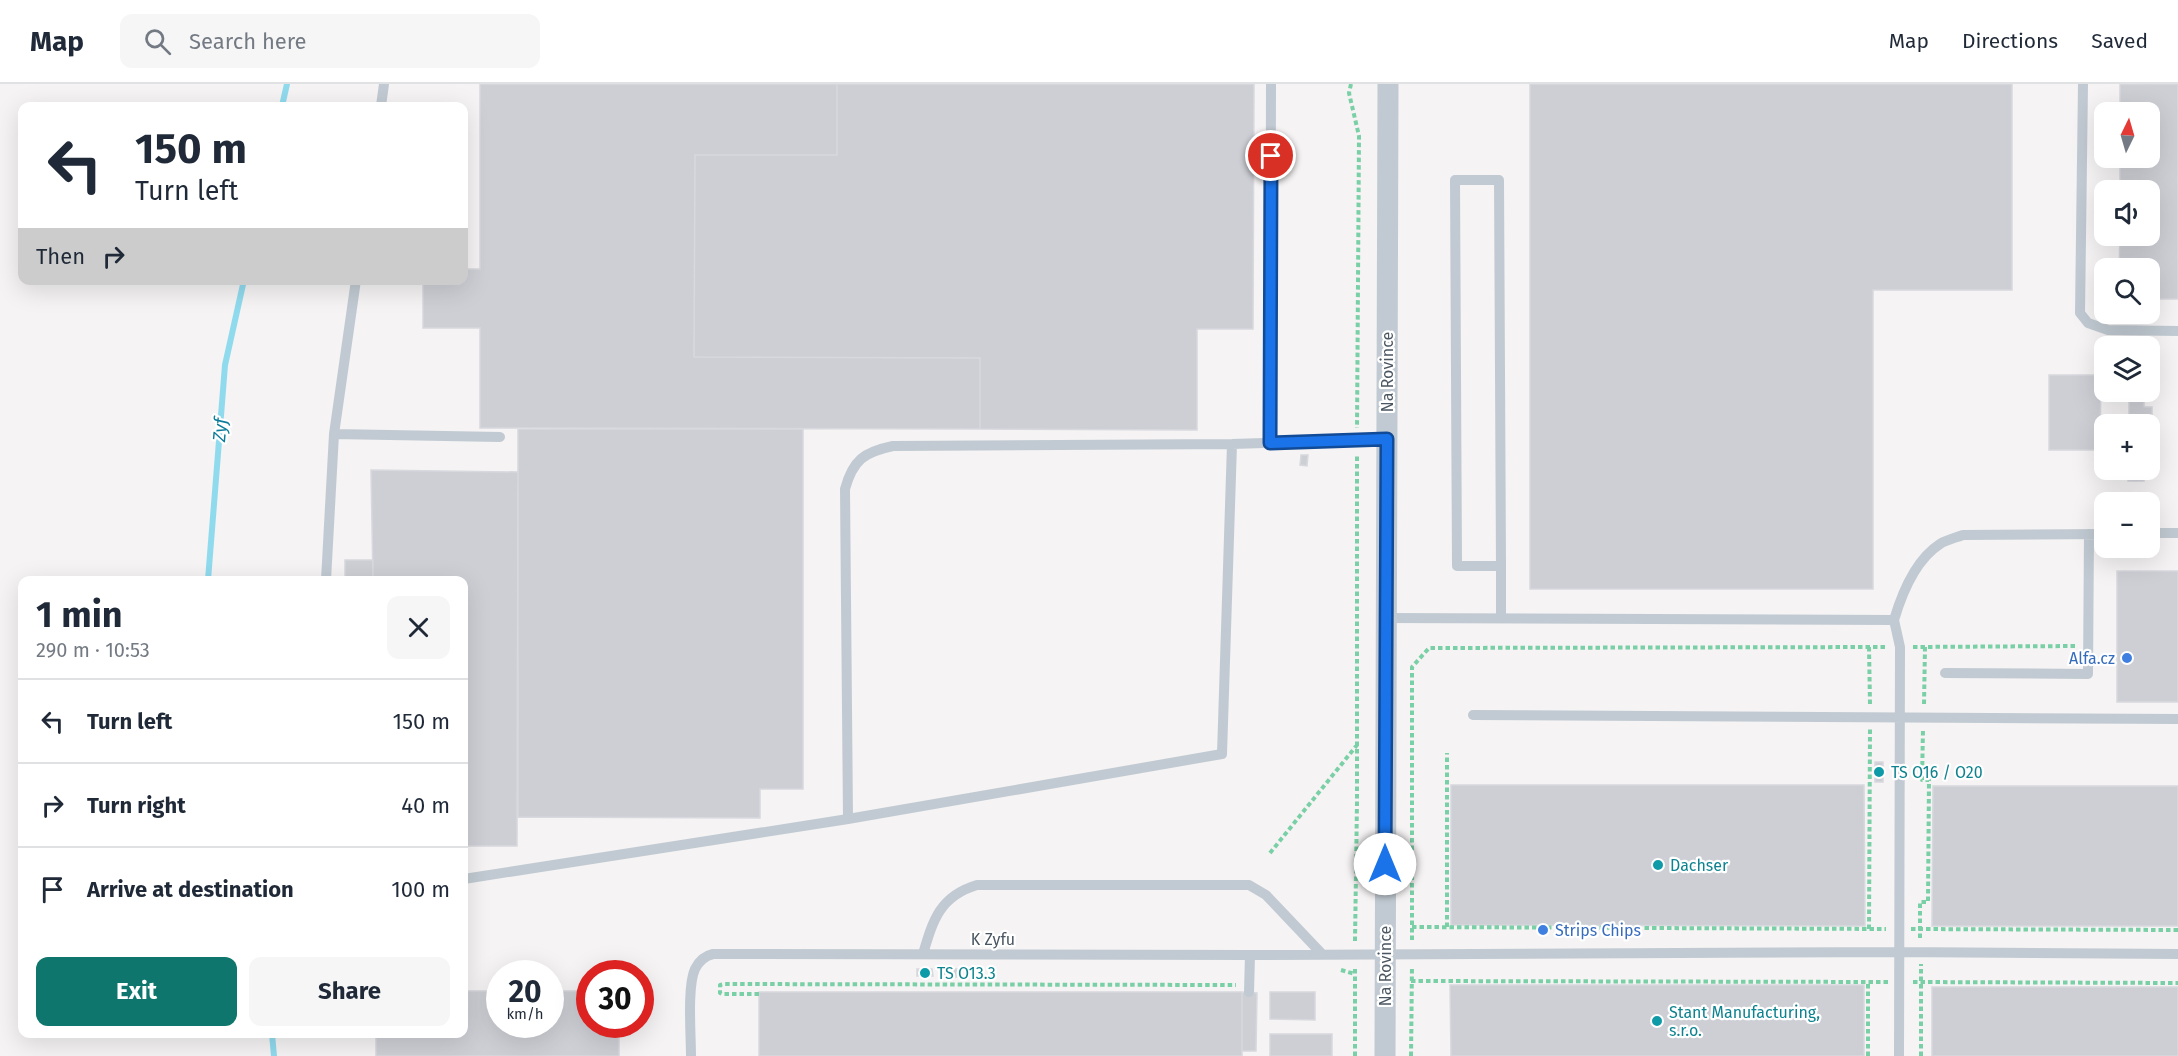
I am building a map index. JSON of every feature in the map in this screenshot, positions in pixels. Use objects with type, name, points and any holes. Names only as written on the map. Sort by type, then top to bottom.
[{"type":"street","name":"Na Rovince","points":[[1385,1056],[1388,84]]},
{"type":"lane","points":[[382,102],[384,84]]},
{"type":"lane","points":[[1270,443],[1271,84]]},
{"type":"lane","points":[[2083,84],[2080,313],[2088,323],[2108,330],[2178,331]]},
{"type":"lane","points":[[1501,566],[1457,566],[1455,180],[1499,180],[1501,566],[1501,618]]},
{"type":"lane","points":[[327,576],[334,434],[355,285]]},
{"type":"lane","points":[[334,434],[500,437]]},
{"type":"lane","points":[[848,819],[845,489],[849,474],[866,454],[893,446],[1232,444],[1387,439]]},
{"type":"lane","points":[[468,878],[848,819],[1222,754],[1232,444]]},
{"type":"lane","points":[[2160,533],[2178,533]]},
{"type":"lane","points":[[1945,673],[2088,674],[2089,534]]},
{"type":"lane","points":[[1899,1056],[1900,647],[1894,620],[1902,594],[1926,556],[1941,543],[1963,535],[2094,534]]},
{"type":"lane","points":[[1387,618],[1894,620]]},
{"type":"lane","points":[[1473,715],[2178,719]]},
{"type":"lane","points":[[922,954],[936,915],[947,901],[963,889],[977,885],[1249,885],[1266,895],[1322,954]]},
{"type":"lane","name":"K Zyfu","points":[[691,1056],[691,981],[697,964],[709,955],[1899,952],[2178,954]]},
{"type":"lane","points":[[1249,989],[1250,955]]},
{"type":"path","points":[[1351,84],[1349,93],[1359,136],[1355,1056]]},
{"type":"path","points":[[1869,647],[1869,929]]},
{"type":"path","points":[[1270,853],[1357,745]]},
{"type":"path","points":[[1447,753],[1447,927]]},
{"type":"path","points":[[1921,1056],[1920,902],[1930,902],[1929,780]]},
{"type":"path","points":[[1413,927],[2178,930]]},
{"type":"path","points":[[1337,969],[1355,974]]},
{"type":"path","points":[[1411,981],[2178,983]]},
{"type":"path","points":[[1868,982],[1868,1056]]},
{"type":"path","points":[[757,984],[758,994],[722,994],[719,988],[722,984],[757,984],[1249,989]]},
{"type":"building","points":[[480,84],[837,84],[837,155],[695,155],[694,357],[980,358],[980,429],[480,428],[480,328],[423,328],[423,285],[468,285],[468,269],[480,269]]},
{"type":"building","points":[[837,84],[1254,84],[1253,329],[1197,329],[1197,430],[980,429],[980,358],[694,357],[695,155],[837,155]]},
{"type":"building","points":[[1530,84],[2012,84],[2012,290],[1873,290],[1873,589],[1530,589]]},
{"type":"building","points":[[2120,84],[2178,84],[2178,299],[2160,299],[2160,258],[2119,258],[2120,246],[2160,246],[2160,180],[2120,180],[2120,168],[2160,168],[2160,102],[2120,102]]},
{"type":"building","points":[[2049,375],[2094,375],[2094,402],[2101,402],[2100,414],[2094,414],[2094,450],[2049,450]]},
{"type":"building","points":[[2129,402],[2144,402],[2144,407],[2152,407],[2152,414],[2129,414]]},
{"type":"building","points":[[518,429],[803,429],[803,789],[760,789],[760,818],[518,817]]},
{"type":"building","points":[[1301,455],[1308,455],[1307,466],[1300,465]]},
{"type":"building","points":[[371,470],[518,472],[517,846],[468,846],[468,576],[373,576]]},
{"type":"building","points":[[345,560],[373,560],[373,576],[345,576]]},
{"type":"building","points":[[2117,571],[2178,571],[2178,702],[2117,702]]},
{"type":"building","name":"TS O16 / O20","points":[[1875,762],[1883,762],[1883,782],[1875,782]]},
{"type":"building","name":"Dachser","points":[[1451,785],[1864,785],[1865,926],[1451,925]]},
{"type":"building","points":[[1933,786],[2178,786],[2178,926],[1932,926]]},
{"type":"building","name":"TS O13.3","points":[[917,969],[932,969],[933,976],[917,976]]},
{"type":"building","points":[[943,969],[958,969],[957,977],[943,977]]},
{"type":"building","name":"Stant Manufacturing, s.r.o.","points":[[1450,985],[1864,985],[1864,1056],[1451,1056]]},
{"type":"building","points":[[1932,987],[2178,987],[2178,1056],[1932,1056]]},
{"type":"building","points":[[468,991],[486,991],[486,1038],[564,1038],[564,991],[576,991],[576,1038],[619,1038],[619,1056],[376,1056],[376,1038],[468,1038]]},
{"type":"building","points":[[759,992],[1242,992],[1242,1056],[759,1056]]},
{"type":"building","points":[[1242,992],[1257,993],[1256,1051],[1242,1051]]},
{"type":"building","points":[[1270,992],[1315,992],[1315,1020],[1270,1019]]},
{"type":"building","points":[[1270,1034],[1332,1034],[1332,1056],[1270,1056]]},
{"type":"waterway","name":"Zyf","points":[[283,102],[287,84]]},
{"type":"waterway","name":"Zyf","points":[[208,576],[225,365],[243,285]]},
{"type":"waterway","name":"Zyf","points":[[272,1038],[274,1056]]},
{"type":"place","name":"Alfa.cz","points":[[2127,658]]},
{"type":"place","name":"TS O16 / O20","points":[[1879,772]]},
{"type":"place","name":"Dachser","points":[[1658,865]]},
{"type":"place","name":"Strips Chips","points":[[1543,930]]},
{"type":"place","name":"TS O13.3","points":[[925,973]]},
{"type":"place","name":"Stant Manufacturing, s.r.o.","points":[[1657,1021]]},
{"type":"route","points":[[1271,156],[1270,443],[1387,439],[1385,864]]}]
